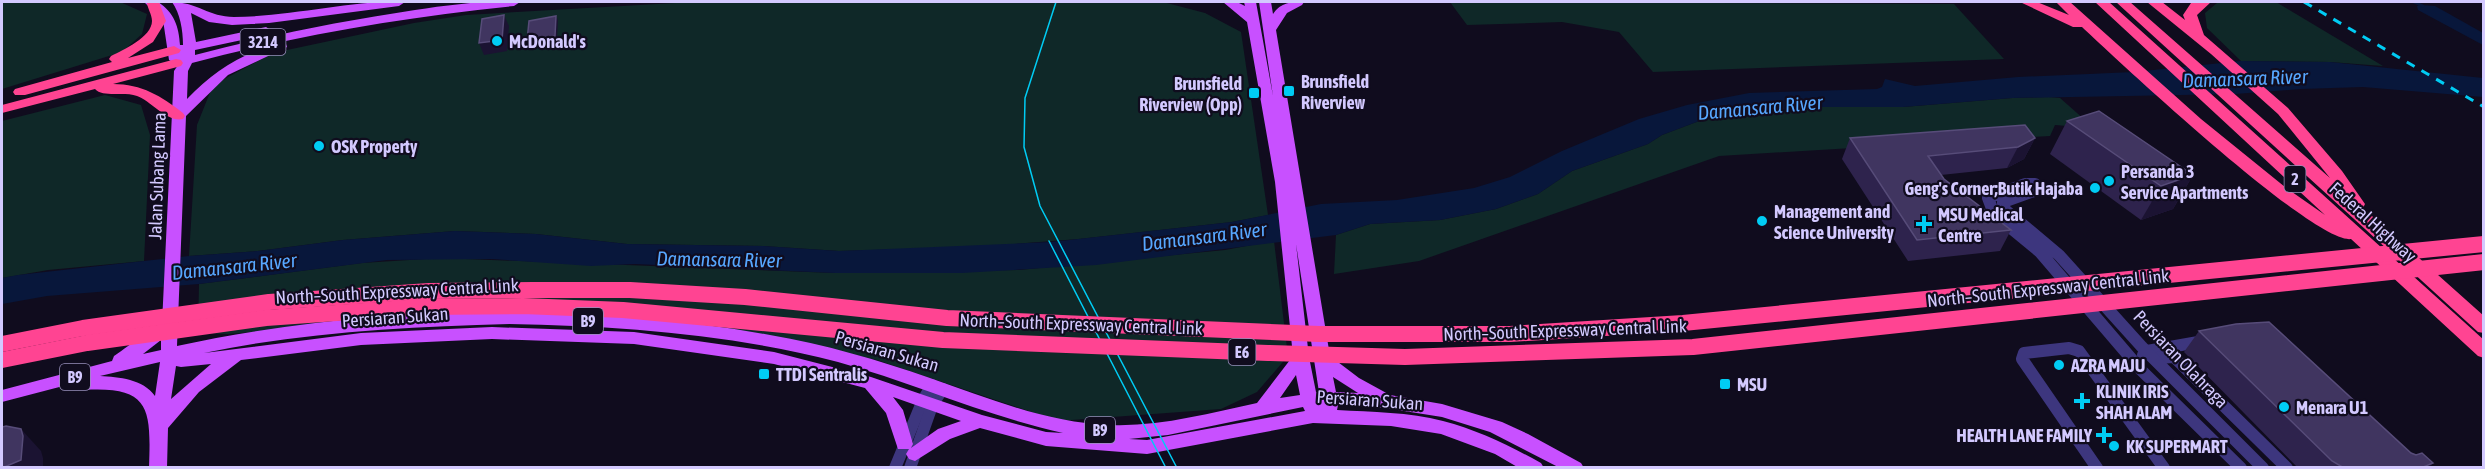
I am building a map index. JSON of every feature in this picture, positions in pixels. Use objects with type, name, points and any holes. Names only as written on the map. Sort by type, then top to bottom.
[{"type":"highway","points":[[2,97],[65,79],[116,59],[142,43],[158,25],[151,2]]},
{"type":"highway","points":[[2027,2],[2061,15],[2098,35]]},
{"type":"highway","points":[[2063,2],[2205,130],[2285,195],[2326,224],[2364,242]]},
{"type":"highway","name":"Federal Highway","points":[[2102,2],[2484,351]]},
{"type":"highway","name":"Federal Highway","points":[[2122,2],[2251,115],[2367,223],[2484,327]]},
{"type":"highway","points":[[2154,2],[2201,38],[2283,111],[2352,196],[2367,223]]},
{"type":"highway","points":[[2201,38],[2190,15],[2196,6],[2205,2]]},
{"type":"highway","points":[[65,79],[182,58]]},
{"type":"highway","points":[[2,109],[182,58]]},
{"type":"highway","points":[[42,97],[129,88],[150,95],[178,116]]},
{"type":"highway","name":"North–South Expressway Central Link","points":[[2,344],[83,328],[269,302],[429,291],[534,290],[630,290],[745,297],[959,318],[1319,334],[1510,334],[1683,323],[2484,244]]},
{"type":"highway","name":"North–South Expressway Central Link","points":[[2,360],[87,343],[266,318],[421,308],[500,306],[623,310],[943,340],[1268,353],[1405,357],[1693,347],[2484,262]]},
{"type":"main road","points":[[151,2],[169,16],[182,58]]},
{"type":"main road","points":[[180,3],[213,19],[232,21],[269,19],[399,2]]},
{"type":"main road","name":"3214","points":[[182,58],[338,17],[434,2]]},
{"type":"main road","name":"3214","points":[[182,58],[338,26],[432,11],[514,2]]},
{"type":"main road","points":[[1229,2],[1241,9],[1254,22]]},
{"type":"main road","points":[[1250,2],[1288,181]]},
{"type":"main road","points":[[1265,2],[1300,264],[1322,359],[1320,407]]},
{"type":"main road","points":[[1270,29],[1282,10],[1298,2]]},
{"type":"main road","points":[[180,3],[188,24],[182,58]]},
{"type":"main road","points":[[178,116],[207,84],[231,66],[338,26]]},
{"type":"main road","name":"Jalan Subang Lama","points":[[158,468],[159,426],[169,354],[182,58]]},
{"type":"main road","points":[[1300,264],[1301,357],[1320,407]]},
{"type":"main road","name":"Persiaran Sukan","points":[[2,396],[169,354],[181,361],[235,348],[366,325],[486,318],[631,322],[771,341],[846,359],[933,394],[980,422],[1046,439],[1148,447],[1320,407],[1442,427],[1501,449],[1535,468]]},
{"type":"main road","points":[[84,375],[131,355],[170,324],[183,337],[235,348]]},
{"type":"main road","name":"Persiaran Sukan","points":[[235,348],[492,333],[634,338],[774,358],[871,383],[933,394],[1016,416],[1085,430],[1152,430],[1186,427],[1262,409],[1320,407],[1392,400],[1444,409],[1475,418],[1514,434],[1575,468]]},
{"type":"main road","points":[[45,385],[103,383],[129,386],[146,396],[159,426],[194,385],[235,348]]},
{"type":"main road","points":[[1262,409],[1301,357]]},
{"type":"main road","points":[[1322,359],[1375,395],[1392,400]]},
{"type":"main road","points":[[871,383],[894,410],[910,455],[944,434],[980,422]]},
{"type":"street","name":"Persiaran Olahraga","points":[[2241,468],[2141,370],[2040,252],[1994,214],[1988,198],[2025,184],[2035,184],[2034,191],[2003,201],[2003,208],[2059,255],[2150,355],[2263,468]]},
{"type":"street","points":[[2141,370],[2139,360],[2150,355],[2221,338]]},
{"type":"street","points":[[2097,468],[2022,355],[2024,353],[2075,349],[2079,351],[2164,468]]},
{"type":"street","points":[[2150,355],[2174,357],[2287,468]]},
{"type":"street","points":[[896,468],[910,455],[933,394]]},
{"type":"green space","points":[[2,2],[120,2],[147,14],[142,34],[122,52],[2,89]]},
{"type":"green space","points":[[693,2],[1163,2],[1205,13],[1241,32],[1268,215],[1232,222],[1079,239],[975,247],[839,251],[763,246],[627,244],[536,234],[455,231],[189,256],[197,125],[213,85],[273,53],[414,23],[466,15]]},
{"type":"green space","points":[[1450,2],[1954,4],[2004,59],[1653,72],[1619,32],[1562,22],[1467,25]]},
{"type":"green space","points":[[2276,2],[2383,66],[2330,62],[2241,61],[2207,28],[2205,13],[2217,3]]},
{"type":"green space","points":[[105,95],[141,105],[150,135],[144,261],[48,270],[2,278],[2,121]]},
{"type":"green space","points":[[2060,98],[2094,128],[2055,125],[2050,136],[1719,156],[1419,261],[1334,274],[1336,235],[1370,224],[1440,220],[1496,209],[1538,194],[1572,171],[1648,144],[1662,135],[1707,118],[1812,107],[1903,107]]},
{"type":"green space","points":[[1274,241],[1288,356],[1257,392],[1221,409],[1058,421],[877,360],[791,340],[632,326],[371,322],[228,334],[198,333],[199,284],[362,263],[441,258],[835,273],[1019,270],[1225,250]]},
{"type":"water","points":[[2417,6],[2435,6],[2483,33],[2483,45],[2418,10]]},
{"type":"water","name":"Damansara River","points":[[2241,61],[2330,62],[2483,78],[2483,97],[2363,87],[2235,94],[2012,98],[1903,107],[1812,107],[1707,118],[1662,135],[1648,144],[1572,171],[1538,194],[1496,209],[1440,220],[1370,224],[1336,235],[1096,265],[962,273],[835,273],[635,264],[591,266],[492,259],[387,260],[199,284],[47,296],[2,304],[2,278],[18,275],[189,256],[258,251],[343,240],[455,231],[536,234],[627,244],[763,246],[839,251],[1051,242],[1232,222],[1321,204],[1397,200],[1474,188],[1510,177],[1562,151],[1639,119],[1687,105],[1749,93],[1877,89],[1882,87],[1885,79],[1915,86],[2018,77],[2134,72]]},
{"type":"building","points":[[504,15],[502,40],[479,43],[482,19]]},
{"type":"building","points":[[556,16],[555,36],[527,41],[529,21]]},
{"type":"building","points":[[2099,111],[2193,175],[2161,186],[2067,121]]},
{"type":"building","points":[[2025,125],[2035,138],[2018,147],[1928,156],[1944,179],[2011,230],[1917,240],[1850,138]]},
{"type":"building","points":[[2269,322],[2411,453],[2416,455],[2422,453],[2433,463],[2421,468],[2344,468],[2332,461],[2199,331],[2236,324]]},
{"type":"building","points":[[2,427],[21,429],[23,436],[21,460],[2,468]]},
{"type":"waterway","points":[[2414,2],[2423,6]]},
{"type":"tram line","points":[[1056,2],[1025,98],[1024,147],[1040,206],[1177,468]]},
{"type":"tram line","points":[[1049,241],[1166,468]]},
{"type":"railway","points":[[2304,2],[2484,107]]},
{"type":"place","name":"McDonald's","points":[[497,41]]},
{"type":"place","name":"Brunsfield Riverview","points":[[1289,91]]},
{"type":"place","name":"Brunsfield Riverview (Opp)","points":[[1254,93]]},
{"type":"place","name":"OSK Property","points":[[319,146]]},
{"type":"place","name":"Persanda 3 Service Apartments","points":[[2109,181]]},
{"type":"place","name":"Geng's Corner;Butik Hajaba","points":[[2095,188]]},
{"type":"place","name":"Management and Science University","points":[[1762,221]]},
{"type":"place","name":"MSU Medical Centre","points":[[1924,224]]},
{"type":"place","name":"AZRA MAJU","points":[[2059,365]]},
{"type":"place","name":"TTDI Sentralis","points":[[764,374]]},
{"type":"place","name":"MSU","points":[[1725,384]]},
{"type":"place","name":"KLINIK IRIS SHAH ALAM","points":[[2082,401]]},
{"type":"place","name":"Menara U1","points":[[2284,407]]},
{"type":"place","name":"HEALTH LANE FAMILY","points":[[2104,435]]},
{"type":"place","name":"KK SUPERMART","points":[[2114,446]]}]
